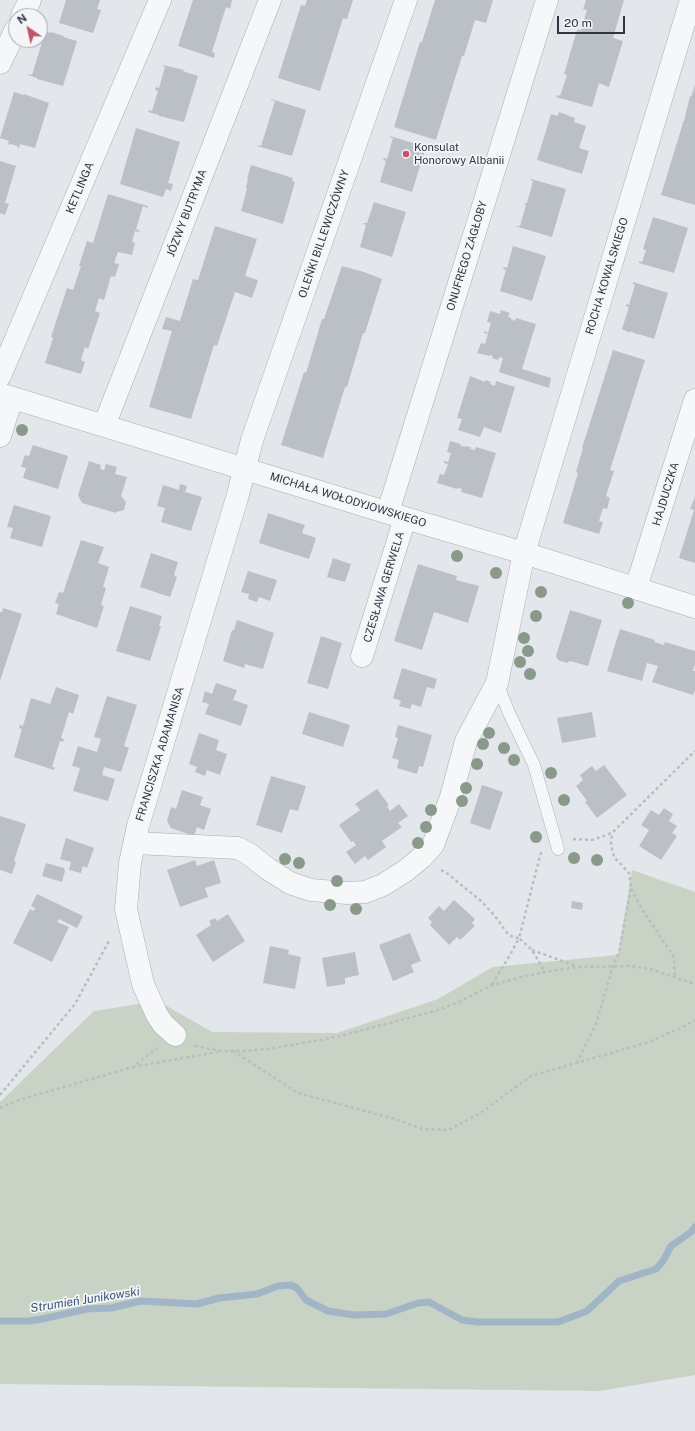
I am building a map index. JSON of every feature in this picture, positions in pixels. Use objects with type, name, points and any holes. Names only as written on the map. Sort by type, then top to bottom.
[{"type":"street","name":"KETLINGA","points":[[0,376],[160,0]]},
{"type":"street","name":"JÓZWY BUTRYMA","points":[[104,426],[270,0]]},
{"type":"street","name":"OLEŃKI BILLEWICZÓWNY","points":[[245,469],[252,440],[406,0]]},
{"type":"street","name":"ONUFREGO ZAGŁOBY","points":[[397,515],[547,0]]},
{"type":"street","name":"ROCHA KOWALSKIEGO","points":[[134,843],[238,848],[250,854],[268,869],[290,883],[311,890],[347,893],[365,892],[383,885],[405,871],[421,858],[432,845],[451,797],[466,741],[497,682],[524,553],[691,0]]},
{"type":"street","points":[[0,63],[8,46]]},
{"type":"street","name":"MICHAŁA WOŁODYJOWSKIEGO","points":[[6,396],[524,553],[695,607]]},
{"type":"street","points":[[0,436],[6,396]]},
{"type":"street","name":"HAJDUCZKA","points":[[636,588],[695,400]]},
{"type":"street","name":"FRANCISZKA ADAMANISA","points":[[175,1035],[157,1015],[146,991],[139,967],[126,909],[130,863],[138,826],[245,469]]},
{"type":"street","name":"CZESŁAWA GERWELA","points":[[362,656],[397,515]]},
{"type":"lane","points":[[497,682],[509,713],[534,765],[558,850]]},
{"type":"path","points":[[490,986],[519,938],[540,854],[547,843],[555,838],[592,840],[612,833],[695,751]]},
{"type":"path","points":[[577,1063],[596,1024],[613,966],[619,952],[631,888],[629,873],[614,857],[611,845],[612,833]]},
{"type":"path","points":[[421,858],[448,874],[480,901],[495,916],[507,933],[513,937],[519,938],[532,950],[545,972]]},
{"type":"path","points":[[631,888],[643,911],[674,957],[675,977]]},
{"type":"path","points":[[0,1095],[75,1004],[126,909]]},
{"type":"path","points":[[532,950],[578,967]]},
{"type":"path","points":[[0,1108],[19,1100],[133,1067],[175,1035],[187,1043],[197,1047],[220,1051],[275,1048],[336,1037],[435,1011],[459,1002],[490,986],[545,972],[578,967],[631,966],[650,969],[695,984]]},
{"type":"path","points":[[232,1051],[298,1093],[395,1119],[422,1130],[448,1130],[479,1114],[531,1076],[649,1042],[695,1020]]},
{"type":"green space","points":[[632,870],[695,892],[695,1375],[600,1391],[0,1384],[0,1102],[94,1011],[158,1001],[212,1032],[337,1033],[438,999],[493,967],[618,955]]},
{"type":"building","points":[[66,0],[100,0],[97,9],[101,10],[93,33],[59,23]]},
{"type":"building","points":[[193,0],[232,0],[230,9],[226,7],[212,52],[215,53],[214,58],[178,46]]},
{"type":"building","points":[[307,0],[353,0],[347,19],[343,18],[320,91],[278,78],[301,5],[305,6]]},
{"type":"building","points":[[435,0],[493,0],[486,23],[475,20],[464,56],[462,56],[436,140],[394,127],[420,42],[422,42]]},
{"type":"building","points":[[586,0],[624,0],[613,38],[623,41],[609,87],[599,83],[592,107],[556,97],[557,95],[560,96],[567,75],[564,74],[577,30],[581,30],[587,10],[583,9]]},
{"type":"building","points":[[48,32],[77,41],[63,86],[28,75],[32,75],[40,48],[48,48]]},
{"type":"building","points":[[163,65],[184,70],[183,71],[198,76],[184,122],[161,117],[148,112],[149,110],[152,111],[158,91],[155,90],[156,87],[159,88],[165,67]]},
{"type":"building","points":[[695,85],[695,205],[661,195],[682,123],[684,121],[690,96],[691,97]]},
{"type":"building","points":[[14,92],[49,103],[35,148],[20,144],[19,148],[17,147],[18,146],[9,145],[9,141],[0,138]]},
{"type":"building","points":[[271,99],[306,110],[292,156],[257,146],[261,146],[275,101]]},
{"type":"building","points":[[559,112],[575,118],[574,122],[586,126],[579,148],[589,151],[582,174],[537,160],[551,114],[558,116]]},
{"type":"building","points":[[136,128],[180,142],[168,183],[173,184],[171,191],[166,189],[163,197],[120,184]]},
{"type":"building","points":[[390,136],[426,147],[412,192],[380,182],[386,161],[383,160],[384,158],[387,159],[393,138]]},
{"type":"building","points":[[0,161],[16,166],[5,203],[9,204],[5,215],[0,213]]},
{"type":"building","points":[[251,165],[293,178],[292,181],[295,182],[283,224],[241,211]]},
{"type":"building","points":[[531,179],[566,189],[552,237],[515,226],[520,226],[526,205],[524,203],[527,203],[533,181],[530,180]]},
{"type":"building","points":[[108,194],[148,206],[147,208],[143,206],[136,229],[140,231],[135,231],[132,242],[135,243],[132,255],[118,252],[114,263],[119,264],[115,277],[111,276],[104,300],[99,298],[95,311],[100,313],[88,349],[85,347],[81,360],[85,362],[81,374],[45,363],[53,338],[51,337],[67,288],[73,290],[87,241],[93,243]]},
{"type":"building","points":[[374,202],[406,212],[392,257],[360,247],[366,225],[363,224],[367,223]]},
{"type":"building","points":[[653,217],[688,228],[674,273],[639,263],[639,261],[642,262],[646,250],[643,249]]},
{"type":"building","points":[[215,226],[257,239],[245,276],[258,280],[252,298],[235,292],[217,346],[214,345],[191,419],[149,407],[172,331],[162,329],[166,317],[180,321],[193,279],[198,280]]},
{"type":"building","points":[[513,246],[546,256],[532,301],[500,291],[506,270],[503,269],[504,267],[507,268]]},
{"type":"building","points":[[342,266],[382,279],[365,333],[363,333],[347,387],[345,387],[323,458],[281,445],[304,372],[306,373],[322,319],[324,319]]},
{"type":"building","points":[[633,282],[668,293],[654,339],[630,331],[630,333],[622,329],[629,307],[626,306],[626,304],[629,305],[635,285]]},
{"type":"building","points":[[501,310],[510,313],[508,317],[515,321],[516,318],[536,324],[522,369],[551,378],[549,388],[499,372],[503,358],[499,357],[498,360],[492,358],[493,356],[490,355],[477,353],[481,343],[485,344],[488,334],[484,333],[484,331],[488,333],[491,323],[487,322],[490,311],[500,314]]},
{"type":"building","points":[[613,350],[645,360],[610,470],[614,471],[606,496],[610,498],[607,509],[603,508],[599,521],[603,522],[599,534],[563,523],[578,473],[576,472],[582,448]]},
{"type":"building","points":[[470,376],[485,382],[485,380],[491,382],[490,384],[495,386],[496,381],[515,387],[501,433],[484,427],[480,437],[458,430],[462,419],[457,418]]},
{"type":"building","points":[[450,441],[461,444],[460,446],[471,447],[470,449],[475,450],[476,447],[496,453],[482,498],[461,492],[462,489],[437,483],[440,474],[444,475],[448,464],[444,463],[444,461],[448,462],[451,453],[447,452]]},
{"type":"building","points":[[33,445],[68,456],[58,489],[23,478],[26,468],[21,467],[25,455],[29,456]]},
{"type":"building","points":[[89,461],[101,465],[100,469],[104,470],[106,464],[117,467],[115,474],[127,477],[121,496],[126,502],[124,510],[116,513],[82,503],[78,495]]},
{"type":"building","points":[[180,484],[187,486],[185,492],[202,497],[191,531],[161,522],[165,508],[157,506],[163,485],[179,490]]},
{"type":"building","points":[[695,497],[695,563],[679,558],[694,510],[690,509]]},
{"type":"building","points":[[14,505],[51,516],[42,547],[10,538],[13,528],[7,527]]},
{"type":"building","points":[[268,513],[305,525],[302,533],[316,538],[309,559],[259,543]]},
{"type":"building","points":[[81,540],[104,547],[98,563],[109,567],[103,587],[106,588],[101,605],[104,606],[97,628],[56,614],[59,604],[55,603],[59,592],[63,593]]},
{"type":"building","points":[[151,553],[178,562],[174,575],[177,577],[170,597],[140,587]]},
{"type":"building","points":[[333,558],[351,564],[345,582],[327,577]]},
{"type":"building","points":[[418,564],[457,576],[456,580],[479,586],[468,623],[434,612],[422,650],[394,641]]},
{"type":"building","points":[[248,571],[277,580],[270,601],[259,597],[257,602],[248,599],[249,594],[241,592]]},
{"type":"building","points":[[130,606],[162,616],[159,626],[161,626],[150,661],[116,651]]},
{"type":"building","points":[[3,608],[22,614],[0,681],[0,612],[2,612]]},
{"type":"building","points":[[570,610],[602,620],[588,666],[570,661],[567,663],[558,660],[556,656]]},
{"type":"building","points":[[237,620],[274,633],[263,669],[245,664],[244,668],[223,661],[232,630],[234,630]]},
{"type":"building","points":[[620,629],[655,640],[654,642],[664,645],[665,642],[695,651],[693,671],[695,671],[695,690],[693,695],[652,682],[658,666],[647,663],[642,681],[607,671]]},
{"type":"building","points":[[321,636],[342,643],[328,689],[307,683]]},
{"type":"building","points":[[402,668],[437,679],[434,689],[427,687],[421,707],[412,704],[410,709],[399,706],[401,701],[393,698]]},
{"type":"building","points":[[216,683],[237,690],[233,700],[248,705],[241,726],[205,714],[209,704],[202,702],[205,691],[212,694]]},
{"type":"building","points":[[56,687],[79,695],[73,714],[69,712],[61,738],[64,739],[63,742],[60,741],[52,767],[55,767],[54,770],[14,757],[22,729],[19,728],[20,725],[23,726],[31,698],[50,704]]},
{"type":"building","points":[[107,696],[137,705],[124,746],[129,748],[121,772],[104,767],[102,775],[115,779],[108,801],[73,791],[80,768],[72,766],[78,746],[97,752],[101,739],[94,737]]},
{"type":"building","points":[[309,712],[350,725],[343,747],[302,734]]},
{"type":"building","points":[[592,712],[596,737],[562,743],[557,718]]},
{"type":"building","points":[[398,725],[432,735],[423,767],[419,766],[417,774],[397,768],[399,760],[392,758],[398,738],[395,737]]},
{"type":"building","points":[[199,733],[219,740],[216,750],[227,754],[220,775],[207,770],[205,776],[195,772],[197,767],[189,764]]},
{"type":"building","points":[[604,765],[627,795],[597,818],[585,802],[587,801],[576,786],[583,780],[580,775],[592,766],[596,771]]},
{"type":"building","points":[[271,776],[306,786],[298,811],[290,809],[282,833],[256,825]]},
{"type":"building","points":[[482,785],[503,792],[490,830],[470,823]]},
{"type":"building","points":[[377,789],[389,805],[387,806],[390,811],[399,804],[408,816],[398,823],[402,827],[382,841],[386,847],[368,860],[365,856],[355,864],[346,852],[356,845],[353,841],[351,842],[339,825],[360,810],[355,804]]},
{"type":"building","points":[[182,790],[203,797],[200,805],[211,809],[204,830],[197,827],[194,836],[171,828],[167,821],[171,807],[176,809]]},
{"type":"building","points":[[664,808],[673,814],[669,821],[677,826],[672,833],[677,836],[661,860],[639,846],[649,830],[641,825],[651,810],[659,815]]},
{"type":"building","points":[[0,816],[26,824],[14,861],[16,862],[12,874],[0,870]]},
{"type":"building","points":[[66,838],[94,848],[87,868],[83,866],[81,873],[69,870],[71,862],[60,859]]},
{"type":"building","points":[[195,860],[197,866],[214,860],[221,883],[205,888],[208,897],[180,907],[167,870]]},
{"type":"building","points":[[46,863],[64,868],[65,871],[62,882],[42,876]]},
{"type":"building","points":[[37,894],[83,916],[77,928],[59,919],[57,922],[69,927],[52,962],[13,943],[30,909],[34,911],[35,908],[31,906]]},
{"type":"building","points":[[454,900],[475,919],[472,923],[475,926],[460,940],[457,937],[449,945],[430,925],[432,922],[428,918],[439,906],[444,911]]},
{"type":"building","points":[[572,901],[583,903],[582,910],[571,908]]},
{"type":"building","points":[[228,914],[245,941],[213,962],[196,935],[211,925],[209,921],[215,918],[217,921]]},
{"type":"building","points":[[410,933],[421,961],[411,965],[414,972],[393,981],[379,945]]},
{"type":"building","points":[[270,946],[289,950],[288,954],[301,957],[295,989],[263,983]]},
{"type":"building","points":[[355,952],[359,975],[345,978],[345,984],[327,987],[322,958]]},
{"type":"waterway","name":"Strumień Junikowski","points":[[0,1321],[29,1321],[87,1309],[111,1308],[141,1301],[197,1304],[219,1298],[257,1294],[278,1286],[291,1285],[297,1288],[306,1300],[328,1311],[354,1315],[386,1314],[418,1303],[429,1302],[462,1320],[478,1322],[558,1322],[587,1311],[619,1281],[656,1269],[663,1261],[671,1246],[691,1232],[695,1227]]},
{"type":"place","name":"Konsulat Honorowy Albanii","points":[[406,154]]}]
